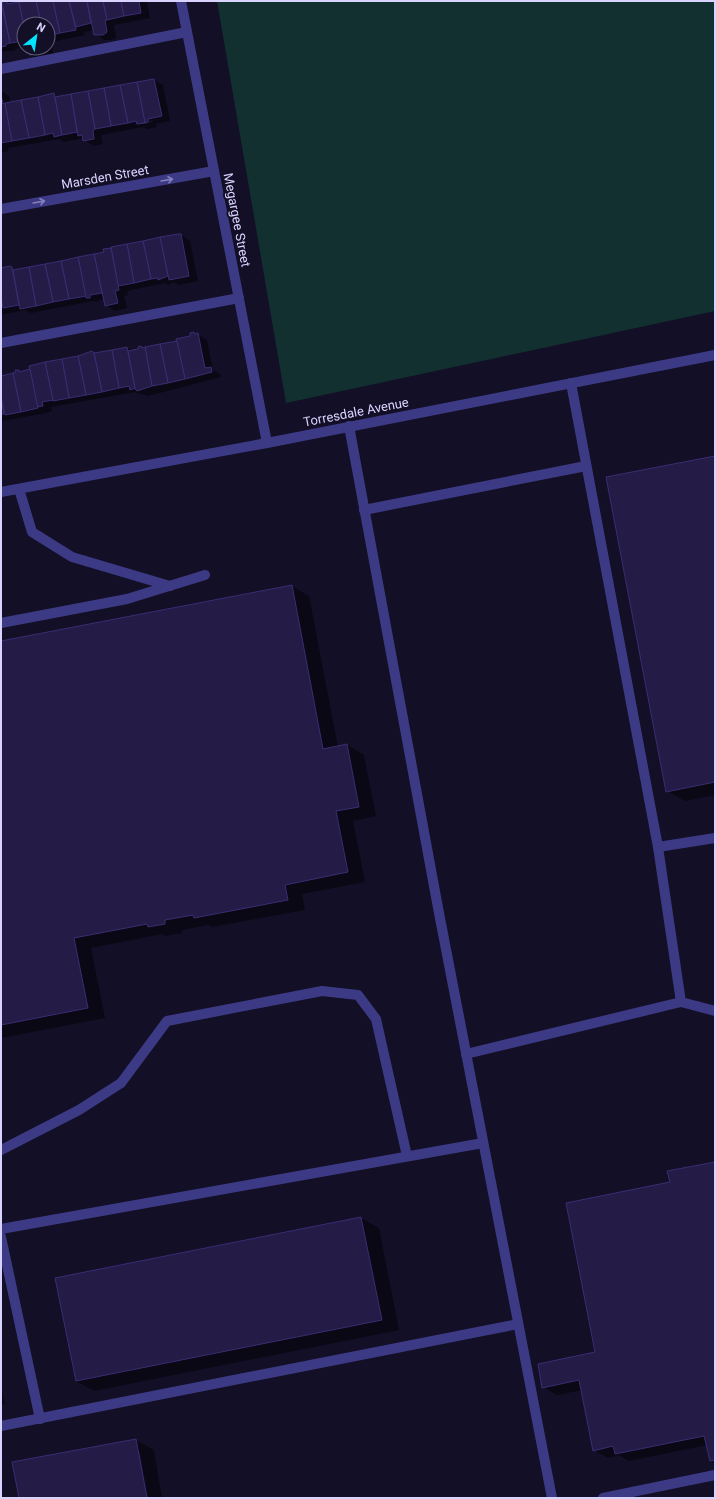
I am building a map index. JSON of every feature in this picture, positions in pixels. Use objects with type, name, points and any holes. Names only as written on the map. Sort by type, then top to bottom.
[{"type":"street","name":"Megargee Street","points":[[181,1],[267,443]]},
{"type":"street","points":[[1,69],[187,32]]},
{"type":"street","name":"Marsden Street","points":[[1,209],[214,171]]},
{"type":"street","points":[[1,343],[239,298]]},
{"type":"street","name":"Torresdale Avenue","points":[[1,492],[267,443],[715,355]]},
{"type":"street","points":[[571,383],[658,847],[681,1002]]},
{"type":"street","points":[[348,426],[466,1054],[552,1498]]},
{"type":"street","points":[[364,510],[586,466]]},
{"type":"street","points":[[19,489],[32,532],[72,557],[170,586]]},
{"type":"street","points":[[1,623],[127,598],[204,575]]},
{"type":"street","points":[[658,847],[715,838]]},
{"type":"street","points":[[1,1150],[79,1110],[121,1084],[167,1021],[322,992],[358,995],[376,1019],[407,1156]]},
{"type":"street","points":[[466,1054],[681,1002],[715,1011]]},
{"type":"street","points":[[1,1229],[483,1143]]},
{"type":"street","points":[[1,1236],[40,1419]]},
{"type":"street","points":[[1,1426],[518,1324]]},
{"type":"street","points":[[603,1498],[715,1475]]},
{"type":"green space","points":[[217,1],[715,1],[715,311],[286,403]]},
{"type":"building","points":[[7,1],[7,4],[19,2],[22,16],[16,16],[16,42],[10,43],[2,2]]},
{"type":"building","points":[[36,1],[53,1],[60,33],[56,34],[56,16],[39,16]]},
{"type":"building","points":[[36,1],[39,16],[22,16],[19,2]]},
{"type":"building","points":[[53,1],[69,1],[76,30],[60,33]]},
{"type":"building","points":[[69,1],[87,1],[91,23],[76,27]]},
{"type":"building","points":[[87,1],[103,1],[107,20],[105,20],[107,32],[103,35],[94,35]]},
{"type":"building","points":[[103,1],[121,1],[124,16],[107,20]]},
{"type":"building","points":[[121,1],[139,1],[141,13],[124,16]]},
{"type":"building","points":[[1,2],[10,43],[1,47]]},
{"type":"building","points":[[154,79],[162,116],[148,119],[148,122],[145,123],[137,82]]},
{"type":"building","points":[[137,82],[145,123],[137,124],[136,121],[128,123],[120,85]]},
{"type":"building","points":[[120,85],[128,123],[111,126],[104,88]]},
{"type":"building","points":[[104,88],[111,126],[95,129],[88,91]]},
{"type":"building","points":[[88,91],[95,129],[93,130],[94,139],[83,141],[82,135],[78,136],[71,94]]},
{"type":"building","points":[[54,93],[62,135],[54,137],[53,133],[45,135],[38,97]]},
{"type":"building","points":[[1,94],[3,104],[5,103],[12,141],[1,143]]},
{"type":"building","points":[[71,94],[77,132],[62,135],[55,97]]},
{"type":"building","points":[[38,97],[45,135],[29,138],[21,100]]},
{"type":"building","points":[[21,100],[29,138],[12,141],[5,103]]},
{"type":"building","points":[[181,234],[189,276],[169,280],[160,237]]},
{"type":"building","points":[[160,237],[168,276],[158,280],[158,278],[151,279],[143,241]]},
{"type":"building","points":[[143,241],[151,279],[134,283],[127,244]]},
{"type":"building","points":[[127,244],[134,283],[118,286],[111,247]]},
{"type":"building","points":[[111,248],[119,290],[115,291],[118,303],[105,306],[94,254],[104,252],[103,249]]},
{"type":"building","points":[[94,254],[102,293],[90,295],[90,298],[86,298],[78,257]]},
{"type":"building","points":[[78,257],[86,296],[69,299],[61,261]]},
{"type":"building","points":[[61,261],[69,299],[53,302],[45,264]]},
{"type":"building","points":[[45,264],[53,302],[36,306],[29,267]]},
{"type":"building","points":[[12,267],[19,305],[3,308],[1,297],[1,268]]},
{"type":"building","points":[[29,267],[36,306],[20,309],[13,270]]},
{"type":"building","points":[[194,332],[195,334],[198,333],[205,368],[211,367],[212,372],[185,379],[176,339],[190,336],[190,333]]},
{"type":"building","points":[[177,341],[185,379],[168,383],[160,344]]},
{"type":"building","points":[[160,344],[168,383],[152,386],[145,347]]},
{"type":"building","points":[[141,346],[142,348],[145,347],[152,386],[137,391],[135,389],[128,351],[138,349],[138,347]]},
{"type":"building","points":[[127,347],[135,388],[130,390],[129,386],[119,388],[112,350]]},
{"type":"building","points":[[112,350],[119,388],[102,392],[94,353]]},
{"type":"building","points":[[92,351],[94,353],[102,392],[86,395],[78,356]]},
{"type":"building","points":[[78,356],[86,395],[69,398],[62,359]]},
{"type":"building","points":[[62,359],[69,398],[53,401],[45,362]]},
{"type":"building","points":[[45,362],[53,400],[42,402],[43,406],[37,407],[29,366]]},
{"type":"building","points":[[30,369],[38,408],[21,412],[13,373],[16,372],[15,370],[19,370],[19,372]]},
{"type":"building","points":[[13,373],[21,412],[5,415],[1,397],[1,376]]},
{"type":"building","points":[[1,397],[4,414],[1,414]]},
{"type":"building","points":[[715,456],[715,782],[666,792],[606,477]]},
{"type":"building","points":[[292,585],[323,749],[347,744],[359,807],[336,811],[348,872],[285,885],[288,900],[194,918],[193,915],[165,920],[165,924],[148,927],[147,924],[74,938],[88,1008],[1,1025],[1,641]]},
{"type":"building","points":[[715,1162],[715,1460],[710,1461],[704,1436],[615,1454],[613,1446],[593,1451],[579,1380],[542,1388],[538,1364],[595,1352],[566,1203],[670,1182],[667,1171]]},
{"type":"building","points":[[361,1217],[382,1320],[76,1381],[55,1278]]},
{"type":"building","points":[[136,1439],[147,1498],[19,1498],[12,1462]]}]
